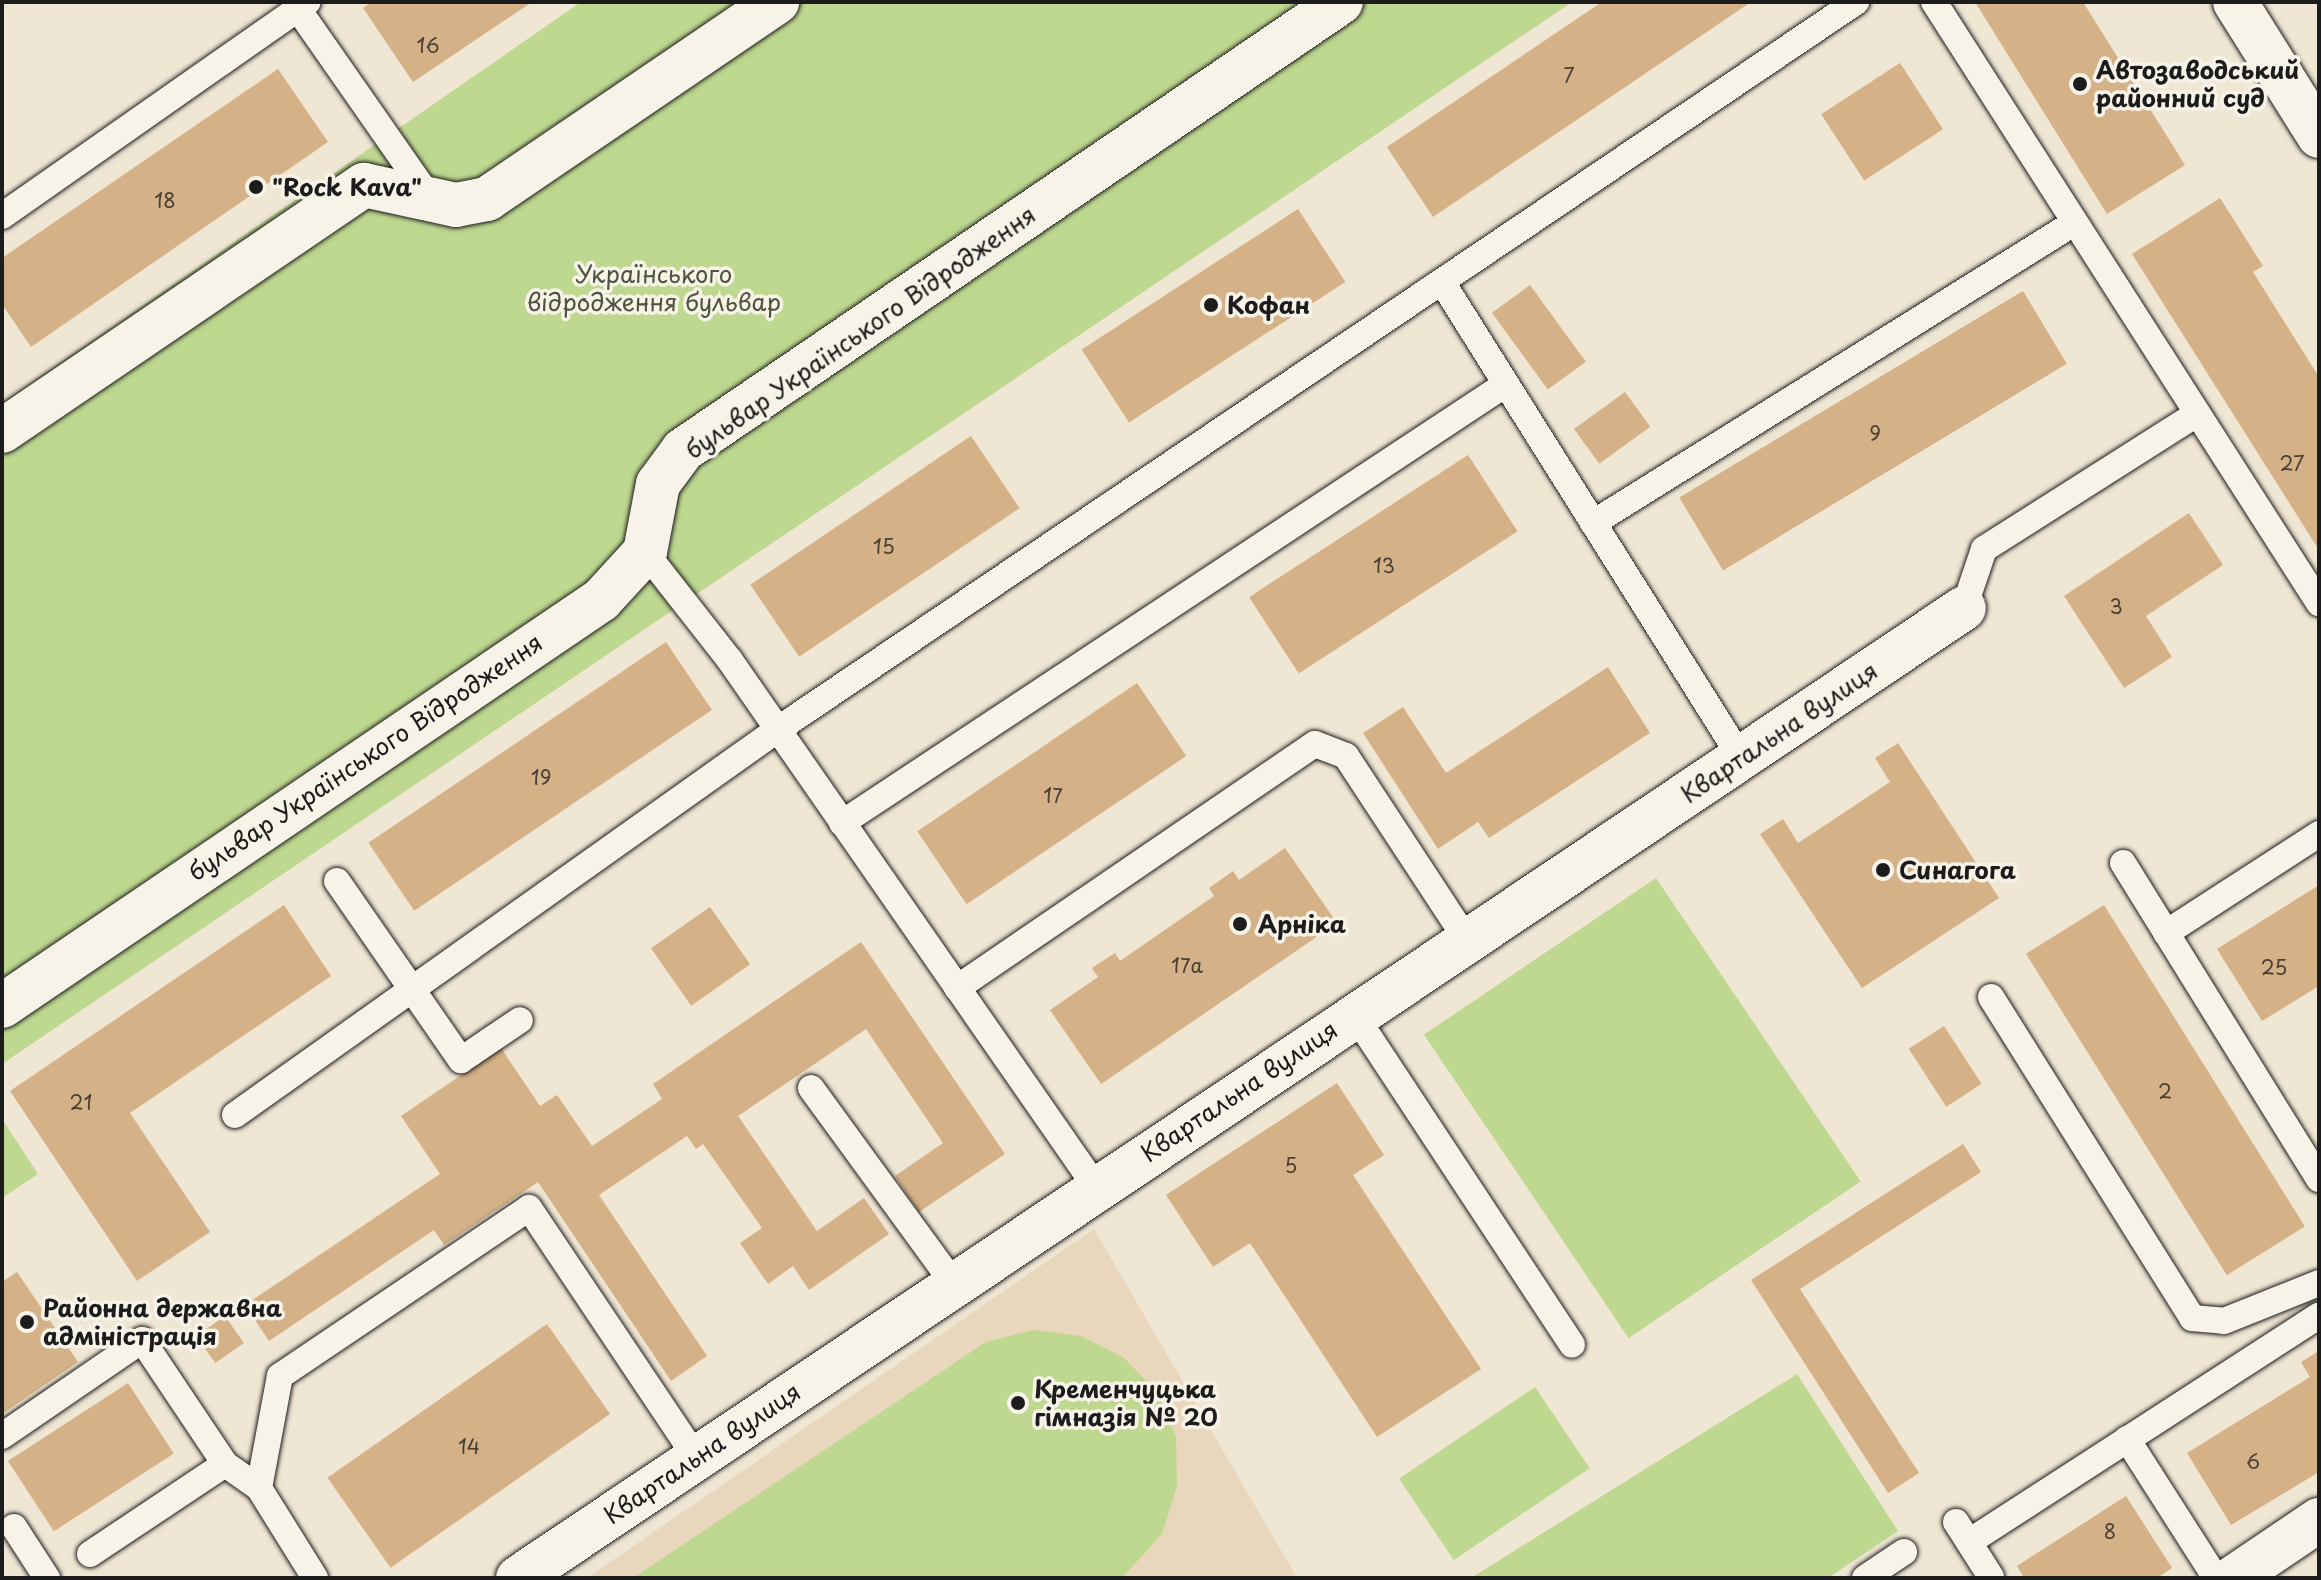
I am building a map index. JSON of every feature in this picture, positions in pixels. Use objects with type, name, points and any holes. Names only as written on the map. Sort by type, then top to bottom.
[{"type":"street","points":[[2,431],[364,185],[456,205],[487,199],[777,2]]},
{"type":"street","name":"бульвар Українського Відродження","points":[[2,1006],[601,600],[645,552],[658,484],[683,450],[1341,2]]},
{"type":"street","points":[[2235,2],[2319,136]]},
{"type":"street","name":"Квартальна вулиця","points":[[518,1578],[1096,1187],[1964,608]]},
{"type":"street","points":[[2233,1578],[2319,1520]]},
{"type":"lane","points":[[235,1115],[777,730],[1856,2]]},
{"type":"lane","points":[[1934,2],[2195,415],[2319,603]]},
{"type":"lane","points":[[2,216],[303,6],[429,197]]},
{"type":"lane","points":[[1593,523],[2074,223]]},
{"type":"lane","points":[[1442,282],[1741,758]]},
{"type":"lane","points":[[842,823],[1506,384]]},
{"type":"lane","points":[[1964,608],[1984,549],[2195,415]]},
{"type":"lane","points":[[645,552],[777,730],[1096,1187]]},
{"type":"lane","points":[[957,988],[1315,744],[1346,756],[1466,939]]},
{"type":"lane","points":[[2166,933],[2319,834]]},
{"type":"lane","points":[[2123,863],[2319,1179]]},
{"type":"lane","points":[[337,881],[461,1060],[520,1020]]},
{"type":"lane","points":[[1991,997],[2192,1318],[2224,1321],[2319,1283]]},
{"type":"lane","points":[[1354,1014],[1572,1345]]},
{"type":"lane","points":[[811,1088],[904,1226],[953,1283]]},
{"type":"lane","points":[[259,1488],[280,1376],[529,1208],[696,1457]]},
{"type":"lane","points":[[1991,1577],[1962,1532],[2127,1439],[2319,1316]]},
{"type":"lane","points":[[2,1436],[142,1340],[225,1464],[259,1488],[315,1578]]},
{"type":"lane","points":[[2127,1439],[2216,1578]]},
{"type":"lane","points":[[90,1554],[225,1464]]},
{"type":"lane","points":[[14,1527],[47,1578]]},
{"type":"lane","points":[[1865,1578],[1904,1552]]},
{"type":"shaded area","name":"Кременчуцька гімназія № 20","points":[[1094,1229],[1297,1578],[587,1578]]},
{"type":"green space","name":"Українського відродження бульвар","points":[[581,2],[1572,2],[2,1064],[2,403]]},
{"type":"green space","points":[[1656,878],[1861,1181],[1629,1338],[1424,1035]]},
{"type":"green space","points":[[2,1119],[38,1174],[2,1198]]},
{"type":"green space","name":"Кременчуцька гімназія № 20","points":[[1033,1330],[1081,1336],[1123,1357],[1157,1392],[1176,1437],[1177,1486],[1162,1534],[1122,1578],[633,1578],[986,1342]]},
{"type":"green space","points":[[1797,1374],[1898,1531],[1828,1578],[1471,1578]]},
{"type":"green space","points":[[1535,1387],[1590,1468],[1454,1560],[1399,1479]]},
{"type":"building","points":[[372,2],[532,2],[413,82],[363,8]]},
{"type":"building","points":[[1602,2],[1751,2],[1433,217],[1387,147]]},
{"type":"building","name":"Автозаводський районний суд","points":[[1975,2],[2083,2],[2185,165],[2107,214]]},
{"type":"building","points":[[1900,63],[1943,129],[1864,180],[1821,114]]},
{"type":"building","points":[[278,69],[328,142],[31,347],[2,304],[2,258]]},
{"type":"building","points":[[2220,198],[2263,266],[2253,272],[2319,377],[2319,550],[2132,254]]},
{"type":"building","points":[[1298,209],[1345,282],[1129,422],[1082,350]]},
{"type":"building","points":[[1530,285],[1586,362],[1548,389],[1492,313]]},
{"type":"building","points":[[2023,291],[2067,364],[1723,570],[1679,498]]},
{"type":"building","points":[[1625,392],[1650,427],[1599,464],[1574,429]]},
{"type":"building","points":[[971,436],[1020,508],[799,657],[750,585]]},
{"type":"building","points":[[1468,455],[1518,531],[1299,673],[1249,597]]},
{"type":"building","points":[[2189,513],[2223,565],[2146,616],[2172,657],[2124,688],[2064,596]]},
{"type":"building","points":[[666,642],[712,710],[414,911],[368,843]]},
{"type":"building","points":[[1608,667],[1650,733],[1489,838],[1478,822],[1438,849],[1363,733],[1403,707],[1446,773]]},
{"type":"building","points":[[1137,683],[1186,756],[967,904],[917,831]]},
{"type":"building","name":"Синагога","points":[[1898,743],[1999,898],[1862,988],[1760,834],[1783,819],[1798,843],[1890,782],[1875,758]]},
{"type":"building","points":[[1285,848],[1337,923],[1101,1084],[1050,1010],[1098,977],[1092,968],[1115,953],[1120,961],[1214,896],[1209,888],[1233,871],[1239,880]]},
{"type":"building","points":[[2319,885],[2319,986],[2262,1021],[2217,949]]},
{"type":"building","points":[[284,905],[331,976],[130,1113],[210,1232],[137,1281],[10,1091]]},
{"type":"building","points":[[2104,905],[2305,1226],[2227,1275],[2026,954]]},
{"type":"building","points":[[710,907],[750,964],[691,1006],[651,948]]},
{"type":"building","points":[[861,942],[1005,1154],[919,1212],[895,1176],[943,1143],[866,1029],[738,1116],[817,1231],[864,1198],[889,1234],[809,1290],[793,1266],[768,1284],[740,1243],[762,1228],[703,1144],[696,1149],[687,1136],[599,1195],[707,1356],[671,1381],[538,1182],[444,1245],[434,1230],[269,1341],[245,1305],[440,1174],[401,1116],[501,1048],[540,1106],[557,1095],[592,1146],[662,1099],[653,1084]]},
{"type":"building","points":[[1944,1026],[1982,1084],[1946,1107],[1909,1049]]},
{"type":"building","points":[[1337,1083],[1384,1155],[1353,1175],[1481,1369],[1377,1437],[1250,1243],[1213,1267],[1166,1195]]},
{"type":"building","points":[[1963,1144],[1981,1172],[1800,1289],[1919,1473],[1888,1493],[1751,1280]]},
{"type":"building","name":"Районна державна адміністрація","points":[[17,1272],[78,1362],[2,1414],[2,1282]]},
{"type":"building","points":[[225,1316],[244,1343],[215,1363],[196,1336]]},
{"type":"building","points":[[547,1324],[610,1414],[391,1568],[327,1478]]},
{"type":"building","points":[[2319,1351],[2319,1472],[2231,1525],[2187,1453],[2310,1377],[2301,1362]]},
{"type":"building","points":[[128,1383],[174,1453],[54,1531],[8,1461]]},
{"type":"building","points":[[2126,1496],[2172,1568],[2157,1578],[2024,1578],[2017,1566]]},
{"type":"place","name":"Автозаводський районний суд","points":[[2080,84]]},
{"type":"place","name":"\"Rock Kava\"","points":[[256,187]]},
{"type":"place","name":"Кофан","points":[[1211,305]]},
{"type":"place","name":"Синагога","points":[[1883,870]]},
{"type":"place","name":"Арніка","points":[[1240,924]]},
{"type":"place","name":"Районна державна адміністрація","points":[[27,1322]]},
{"type":"place","name":"Кременчуцька гімназія № 20","points":[[1018,1403]]}]
